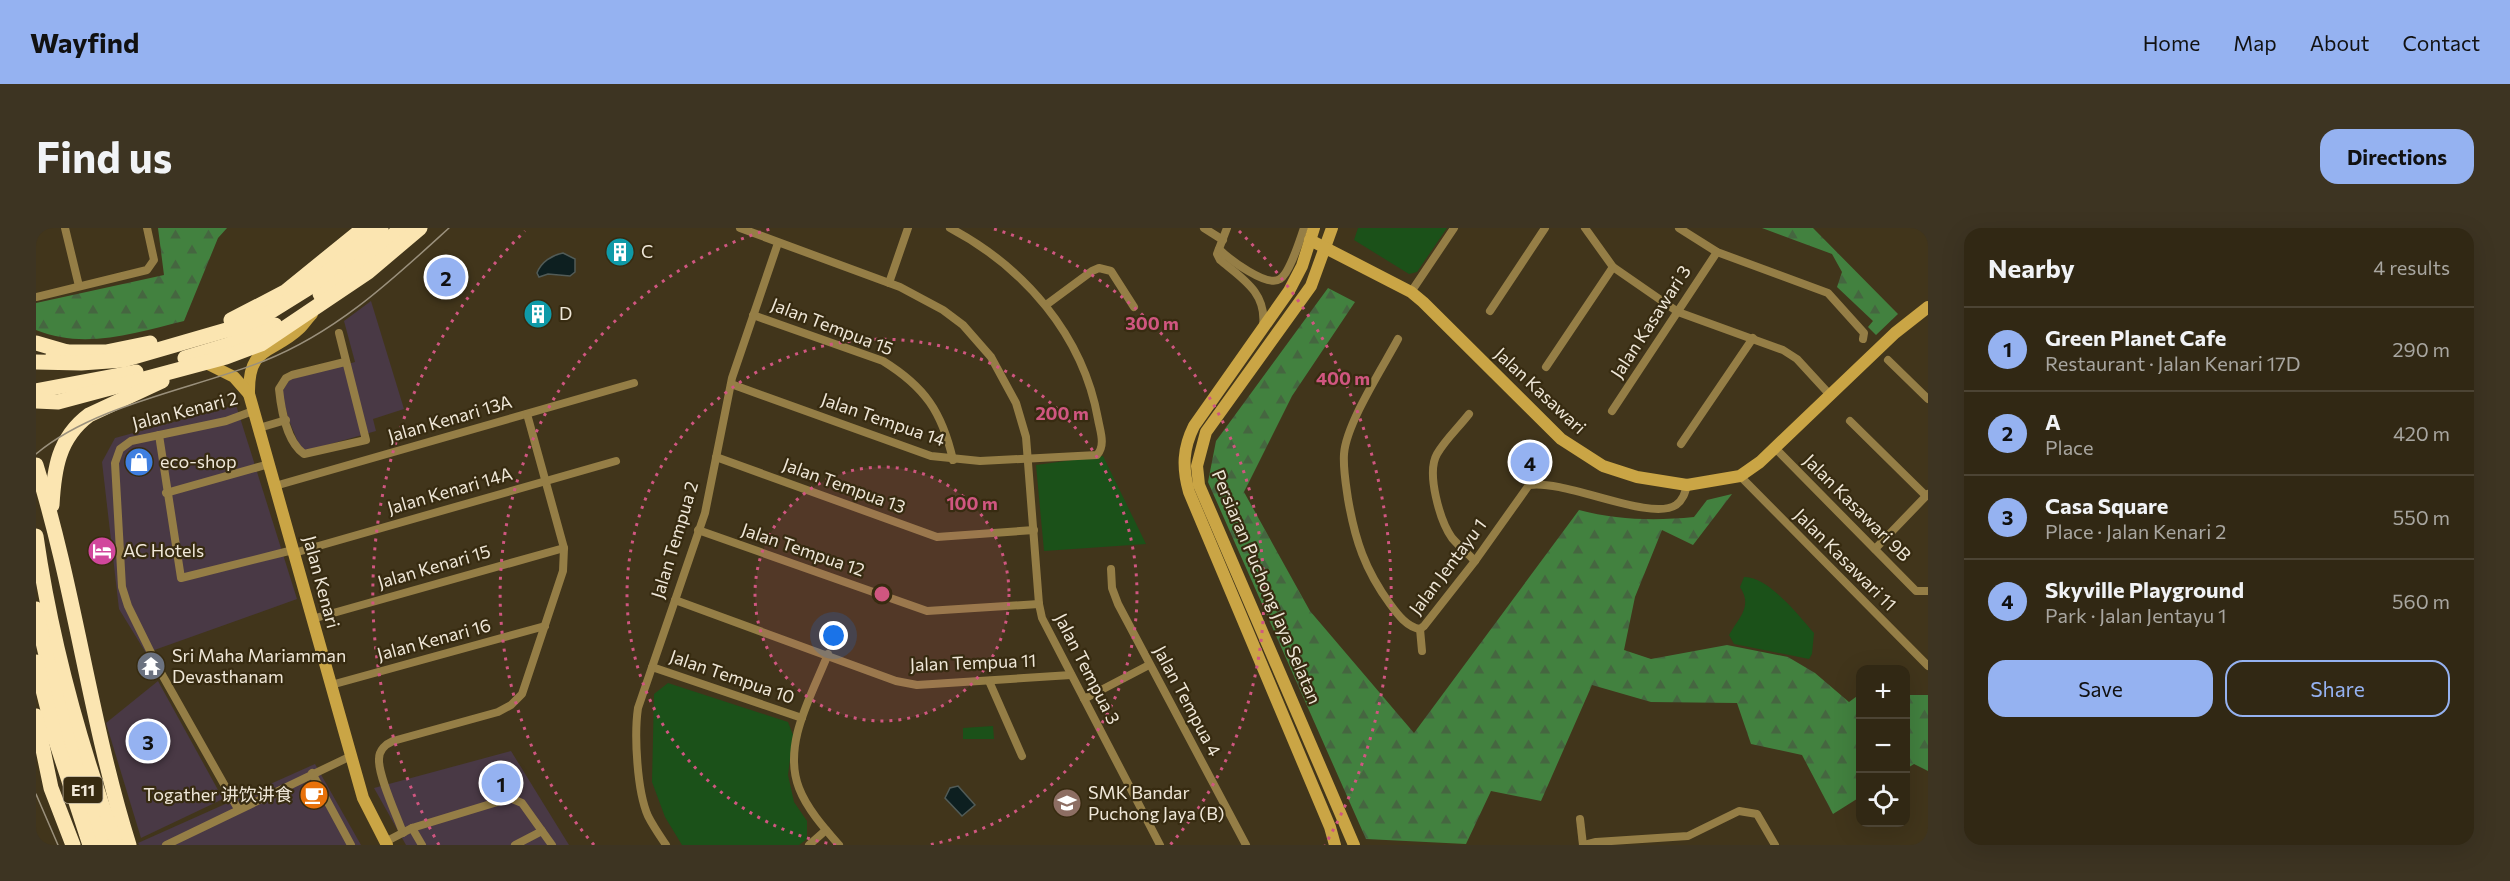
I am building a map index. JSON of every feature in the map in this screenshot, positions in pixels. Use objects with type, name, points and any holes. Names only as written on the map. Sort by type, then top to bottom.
[{"type":"highway","points":[[36,364],[67,352],[106,352],[168,339],[231,320],[285,292],[364,228]]},
{"type":"highway","points":[[36,364],[123,360],[237,327],[262,317],[307,289],[381,228]]},
{"type":"highway","points":[[36,401],[58,402],[206,363],[261,344],[368,272],[420,228]]},
{"type":"highway","points":[[36,391],[134,372],[228,345],[275,326],[316,297],[401,229]]},
{"type":"highway","points":[[36,343],[67,352]]},
{"type":"highway","points":[[58,402],[44,378],[45,371],[50,362],[67,352]]},
{"type":"highway","points":[[51,517],[54,477],[59,454],[78,423],[89,415],[160,382],[174,371]]},
{"type":"highway","points":[[36,465],[51,517],[111,782],[115,845]]},
{"type":"highway","points":[[36,536],[59,658],[78,731],[115,845]]},
{"type":"highway","name":"E11","points":[[36,609],[61,736],[115,845]]},
{"type":"highway","name":"E11","points":[[36,662],[61,736],[90,845]]},
{"type":"highway","points":[[36,716],[51,788],[73,845]]},
{"type":"highway","points":[[36,766],[51,788]]},
{"type":"street","points":[[65,228],[80,286]]},
{"type":"street","points":[[36,297],[147,270],[154,260],[147,228]]},
{"type":"street","name":"Jalan Tempua 3","points":[[740,228],[889,283],[944,310],[963,326],[991,357],[1016,403],[1026,437],[1039,604],[1046,626],[1160,845]]},
{"type":"street","points":[[889,283],[908,228]]},
{"type":"street","points":[[950,228],[991,253],[1046,304],[1092,271],[1100,268],[1111,271],[1134,307]]},
{"type":"street","points":[[1204,228],[1223,240]]},
{"type":"street","points":[[1227,228],[1216,254],[1220,260],[1253,287],[1260,299],[1264,318],[1262,332]]},
{"type":"street","points":[[1219,249],[1227,257],[1259,276],[1273,281],[1281,279],[1286,272],[1304,228]]},
{"type":"street","name":"Persiaran Puchong Jaya Selatan","points":[[1332,228],[1327,248],[1311,286],[1206,432],[1197,466],[1199,485],[1354,845]]},
{"type":"street","points":[[1411,292],[1454,228]]},
{"type":"street","points":[[1490,311],[1545,228]]},
{"type":"street","points":[[1585,228],[1613,267],[1678,312],[1783,350],[1797,359],[1831,396]]},
{"type":"street","points":[[1679,228],[1717,252],[1827,293],[1860,326],[1864,333],[1863,339]]},
{"type":"street","name":"Persiaran Puchong Jaya Selatan","points":[[1312,234],[1302,266],[1289,291],[1194,426],[1186,442],[1185,478],[1330,826],[1335,845]]},
{"type":"street","name":"Jalan Kasawari","points":[[1312,234],[1327,248],[1411,292],[1540,420],[1579,453],[1603,466],[1637,477],[1687,485],[1740,476],[1775,448],[1895,333],[1928,307]]},
{"type":"street","name":"Jalan Tempua 2","points":[[666,845],[647,811],[639,764],[637,716],[705,513],[731,384],[777,243]]},
{"type":"street","name":"Jalan Kasawari 3","points":[[1612,411],[1717,252]]},
{"type":"street","points":[[1546,366],[1613,267]]},
{"type":"street","name":"Jalan Tempua 14","points":[[731,384],[931,456],[980,462],[1097,455],[1102,444],[1096,406],[1083,368],[1065,333],[1046,304]]},
{"type":"street","name":"Jalan Kenari","points":[[316,308],[300,329],[257,357],[251,368],[249,394],[363,798],[386,843]]},
{"type":"street","name":"Jalan Tempua 15","points":[[753,315],[875,358],[899,371],[932,403],[942,422],[953,460]]},
{"type":"street","points":[[339,333],[366,440],[304,454],[295,444],[286,420],[279,389],[282,383],[292,375],[345,362]]},
{"type":"street","points":[[1681,444],[1753,338]]},
{"type":"street","name":"Jalan Jentayu 1","points":[[1398,339],[1349,431],[1344,454],[1345,482],[1359,549],[1375,584],[1405,622],[1420,629],[1475,561],[1529,486],[1557,485],[1649,508],[1668,508],[1684,497],[1687,485]]},
{"type":"street","points":[[1888,360],[1928,399]]},
{"type":"street","points":[[206,363],[234,377],[249,394]]},
{"type":"street","name":"Jalan Kenari 13A","points":[[275,486],[634,383]]},
{"type":"street","name":"Jalan Kenari 2","points":[[238,809],[160,671],[128,606],[122,587],[115,463],[124,444],[226,421],[253,411]]},
{"type":"street","points":[[422,845],[407,830],[378,761],[380,753],[387,744],[393,741],[498,712],[511,705],[522,694],[563,571],[564,548],[527,414]]},
{"type":"street","points":[[1469,414],[1437,454],[1432,477],[1444,522],[1452,538],[1475,561]]},
{"type":"street","points":[[259,428],[286,420]]},
{"type":"street","points":[[1850,422],[1927,495],[1875,549]]},
{"type":"street","points":[[159,435],[166,493],[269,464]]},
{"type":"street","name":"Jalan Kasawari 9B","points":[[1775,448],[1916,591],[1928,591]]},
{"type":"street","name":"Jalan Tempua 13","points":[[716,457],[938,537],[1034,530]]},
{"type":"street","name":"Jalan Kenari 14A","points":[[166,493],[181,578],[294,552],[616,461]]},
{"type":"street","name":"Jalan Kasawari 11","points":[[1740,476],[1928,666]]},
{"type":"street","name":"Jalan Tempua 12","points":[[698,530],[927,611],[1039,604]]},
{"type":"street","name":"Jalan Kenari 15","points":[[312,619],[564,548]]},
{"type":"street","name":"Jalan Tempua 4","points":[[1111,568],[1112,588],[1118,604],[1246,845]]},
{"type":"street","name":"Jalan Tempua 11","points":[[675,600],[828,654],[896,681],[917,685],[1071,675]]},
{"type":"street","name":"Jalan Kenari 16","points":[[331,685],[545,626]]},
{"type":"street","points":[[1420,629],[1422,651]]},
{"type":"street","points":[[828,654],[802,718],[795,750],[796,778],[806,802],[839,845]]},
{"type":"street","points":[[1084,699],[1149,665]]},
{"type":"street","name":"Jalan Tempua 10","points":[[652,667],[802,718]]},
{"type":"street","points":[[989,681],[1022,756]]},
{"type":"street","points":[[166,845],[351,756]]},
{"type":"street","points":[[312,773],[351,845]]},
{"type":"street","points":[[386,843],[407,830],[510,798],[522,803],[552,845]]},
{"type":"street","points":[[1580,819],[1583,845],[1688,836],[1739,811],[1757,814],[1775,845]]},
{"type":"street","points":[[809,845],[826,830]]},
{"type":"street","points":[[515,845],[542,831]]},
{"type":"shaded area","points":[[563,253],[575,259],[575,272],[570,276],[548,274],[539,277],[537,273],[544,262]]},
{"type":"shaded area","points":[[371,301],[404,409],[373,419],[376,431],[306,451],[300,447],[290,423],[282,397],[283,390],[290,379],[355,362],[344,321]]},
{"type":"shaded area","points":[[236,405],[297,599],[146,653],[119,609],[102,462],[115,438]]},
{"type":"shaded area","points":[[158,681],[223,799],[141,838],[106,723]]},
{"type":"shaded area","points":[[511,751],[569,845],[406,845],[374,788]]},
{"type":"shaded area","points":[[315,764],[361,845],[139,845],[138,843]]},
{"type":"shaded area","points":[[958,786],[975,805],[962,816],[945,798],[950,788]]},
{"type":"green space","points":[[158,228],[227,228],[218,238],[184,321],[110,338],[73,339],[36,330],[36,303],[164,275]]},
{"type":"green space","points":[[1358,228],[1447,228],[1417,272],[1409,274],[1354,240]]},
{"type":"green space","points":[[1762,228],[1813,228],[1898,314],[1876,335],[1868,327],[1873,321],[1837,287],[1842,272],[1832,254]]},
{"type":"green space","points":[[1328,288],[1355,302],[1292,396],[1244,492],[1310,611],[1414,733],[1579,510],[1636,519],[1694,517],[1707,500],[1732,494],[1693,545],[1662,530],[1635,597],[1624,650],[1651,659],[1727,645],[1788,657],[1815,673],[1849,702],[1856,697],[1856,800],[1833,814],[1802,755],[1751,744],[1737,703],[1651,702],[1592,685],[1541,801],[1491,791],[1466,844],[1366,839],[1208,482],[1216,441]]},
{"type":"green space","points":[[1525,451],[1542,464],[1534,474],[1518,461]]},
{"type":"green space","points":[[1103,456],[1146,544],[1044,551],[1036,465]]},
{"type":"green space","points":[[1744,577],[1753,578],[1773,590],[1814,633],[1812,654],[1809,659],[1734,644],[1729,635],[1745,606],[1744,594],[1740,587]]},
{"type":"green space","points":[[668,683],[788,722],[793,735],[788,775],[794,802],[807,821],[807,839],[799,845],[682,845],[665,817],[652,782],[654,694]]},
{"type":"green space","points":[[1910,695],[1928,695],[1928,771],[1914,764],[1910,766]]},
{"type":"green space","points":[[993,726],[994,739],[963,739],[963,728]]},
{"type":"tram line","points":[[36,454],[60,437],[115,410],[236,371],[291,349],[340,320],[385,285],[449,228]]},
{"type":"tram line","points":[[36,794],[58,845]]},
{"type":"place","name":"C","points":[[620,252]]},
{"type":"place","name":"A","points":[[446,277]]},
{"type":"place","name":"D","points":[[538,314]]},
{"type":"place","name":"eco-shop","points":[[139,462]]},
{"type":"place","name":"Skyville Playground","points":[[1530,462]]},
{"type":"place","name":"AC Hotels","points":[[102,551]]},
{"type":"place","name":"Sri Maha Mariamman Devasthanam","points":[[151,666]]},
{"type":"place","name":"Casa Square","points":[[148,741]]},
{"type":"place","name":"Green Planet Cafe","points":[[501,783]]},
{"type":"place","name":"Togather 讲饮讲食","points":[[314,795]]},
{"type":"place","name":"SMK Bandar Puchong Jaya (B)","points":[[1067,803]]}]
